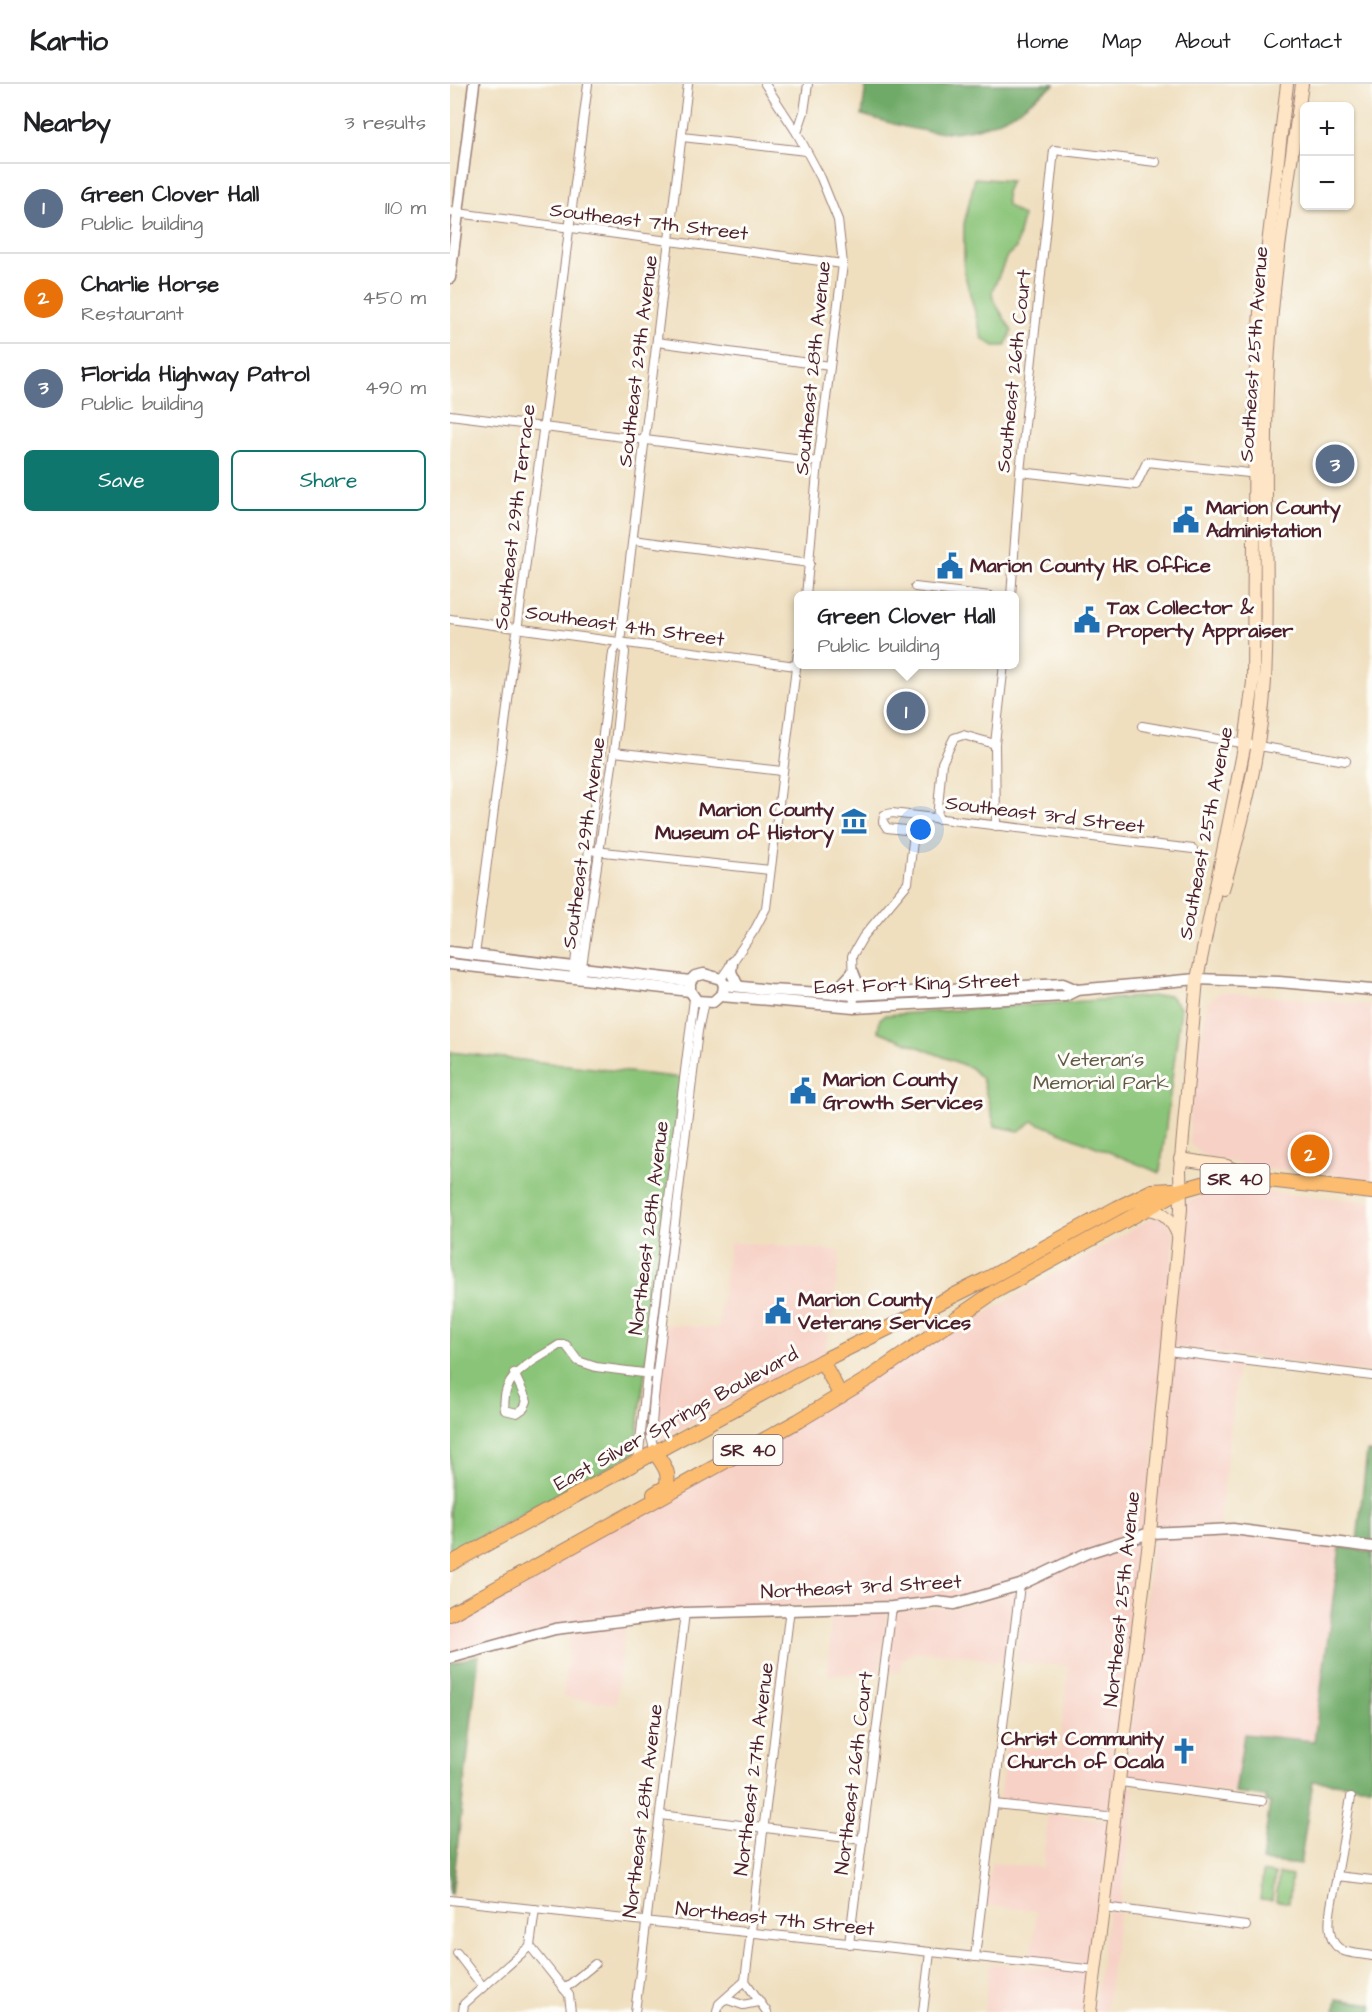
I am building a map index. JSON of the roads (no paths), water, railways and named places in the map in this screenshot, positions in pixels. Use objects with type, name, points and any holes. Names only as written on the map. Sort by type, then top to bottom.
[{"type":"main road","name":"Southeast 25th Avenue","points":[[1181,1190],[1180,1159],[1197,980],[1251,744],[1260,312],[1287,84]]},
{"type":"main road","name":"Southeast 25th Avenue","points":[[1258,474],[1272,312],[1302,84]]},
{"type":"main road","points":[[1180,1159],[1227,1166],[1251,1178]]},
{"type":"main road","name":"East Silver Springs Boulevard","points":[[450,1614],[841,1396],[994,1292],[1142,1209],[1181,1190],[1213,1181],[1251,1178],[1372,1192]]},
{"type":"main road","name":"East Silver Springs Boulevard","points":[[450,1564],[822,1361],[985,1280],[1152,1191],[1181,1190]]},
{"type":"main road","name":"Northeast 25th Avenue","points":[[1090,2012],[1121,1782],[1149,1533],[1181,1190]]},
{"type":"main road","points":[[1142,1209],[1160,1211],[1170,1218],[1178,1236]]},
{"type":"main road","points":[[822,1361],[841,1396]]},
{"type":"main road","points":[[579,1541],[590,1530],[666,1487],[668,1472],[655,1452]]},
{"type":"main road","points":[[450,1574],[472,1563],[479,1550]]},
{"type":"street","points":[[450,278],[454,212],[474,84]]},
{"type":"street","name":"Southeast 29th Terrace","points":[[475,955],[588,84]]},
{"type":"street","name":"Southeast 29th Avenue","points":[[578,973],[588,850],[613,652],[620,642],[688,84]]},
{"type":"street","name":"Southeast 28th Avenue","points":[[765,84],[797,133],[821,178],[838,220],[843,264],[818,462],[807,591]]},
{"type":"street","points":[[797,133],[804,112],[808,84]]},
{"type":"street","points":[[682,137],[806,151]]},
{"type":"street","name":"Southeast 26th Court","points":[[1011,591],[1020,472],[1054,150],[1156,162]]},
{"type":"street","name":"Southeast 7th Street","points":[[454,212],[843,264]]},
{"type":"street","points":[[657,342],[830,366]]},
{"type":"street","points":[[450,415],[818,462]]},
{"type":"street","points":[[1020,472],[1136,485],[1147,462],[1258,474]]},
{"type":"street","points":[[633,540],[810,563]]},
{"type":"street","points":[[915,587],[948,591]]},
{"type":"street","name":"Southeast 4th Street","points":[[450,619],[794,666]]},
{"type":"street","name":"Southeast 29th Avenue","points":[[578,973],[614,752],[625,652],[620,642]]},
{"type":"street","points":[[450,952],[694,993],[713,1002],[722,996],[722,982],[766,908],[796,669]]},
{"type":"street","points":[[996,826],[995,744],[1003,669]]},
{"type":"street","points":[[1142,726],[1346,761]]},
{"type":"street","points":[[937,819],[942,764],[954,738],[963,735],[995,744]]},
{"type":"street","points":[[614,752],[782,771]]},
{"type":"street","name":"Southeast 3rd Street","points":[[914,831],[887,828],[883,822],[884,815],[892,813],[1193,849]]},
{"type":"street","points":[[854,1007],[852,956],[863,937],[908,883],[916,816]]},
{"type":"street","points":[[588,850],[770,870]]},
{"type":"street","points":[[732,963],[733,980],[738,986]]},
{"type":"street","points":[[450,964],[578,973]]},
{"type":"street","points":[[832,994],[853,972]]},
{"type":"street","points":[[853,972],[857,982],[863,987],[881,994]]},
{"type":"street","points":[[694,993],[695,976],[704,974],[722,982]]},
{"type":"street","name":"East Fort King Street","points":[[722,996],[854,1007],[1065,996],[1077,990],[1197,980],[1278,982],[1372,990]]},
{"type":"street","name":"East Fort King Street","points":[[722,982],[738,986],[855,995],[1063,984],[1077,990]]},
{"type":"street","name":"Northeast 28th Avenue","points":[[638,1462],[651,1374],[694,993]]},
{"type":"street","points":[[514,1373],[559,1345],[566,1345],[578,1361],[596,1367],[651,1374]]},
{"type":"street","points":[[1167,1351],[1372,1376]]},
{"type":"street","name":"Northeast 28th Avenue","points":[[651,1374],[651,1438],[655,1452]]},
{"type":"street","name":"Northeast 3rd Street","points":[[450,1658],[555,1629],[685,1613],[892,1606],[937,1602],[954,1604],[1020,1585],[1087,1552],[1149,1533],[1233,1529],[1372,1547]]},
{"type":"street","points":[[975,1957],[1020,1585]]},
{"type":"street","name":"Northeast 26th Court","points":[[849,1944],[892,1606]]},
{"type":"street","name":"Northeast 27th Avenue","points":[[751,1935],[790,1608]]},
{"type":"street","name":"Northeast 28th Avenue","points":[[635,2012],[685,1613]]},
{"type":"street","points":[[1121,1782],[1262,1801]]},
{"type":"street","points":[[1351,1797],[1329,1932],[1331,1940],[1346,1952],[1372,1956]]},
{"type":"street","points":[[995,1804],[1116,1817]]},
{"type":"street","points":[[660,1815],[863,1840]]},
{"type":"street","points":[[1337,1876],[1372,1880]]},
{"type":"street","name":"Northeast 7th Street","points":[[450,1900],[751,1935],[1096,1970]]},
{"type":"street","points":[[1104,1907],[1246,1926]]},
{"type":"street","points":[[463,2012],[464,2004],[530,1947],[535,1909]]},
{"type":"street","points":[[751,1935],[745,1981],[767,2012]]},
{"type":"street","points":[[530,1947],[571,2000],[571,2012]]},
{"type":"street","points":[[923,2012],[930,1952]]},
{"type":"street","points":[[457,1953],[483,1988]]},
{"type":"street","points":[[564,1989],[595,1964]]},
{"type":"street","points":[[717,2012],[725,1999],[745,1981]]},
{"type":"street","points":[[725,1999],[743,2005],[758,2002]]},
{"type":"place","name":"Florida Highway Patrol","points":[[1335,464]]},
{"type":"place","name":"Marion County Administation","points":[[1186,520]]},
{"type":"place","name":"Marion County HR Office","points":[[950,566]]},
{"type":"place","name":"Tax Collector & Property Appraiser","points":[[1087,620]]},
{"type":"place","name":"Green Clover Hall","points":[[906,711]]},
{"type":"place","name":"Marion County Museum of History","points":[[854,821]]},
{"type":"place","name":"Marion County Growth Services","points":[[803,1091]]},
{"type":"place","name":"Charlie Horse","points":[[1310,1154]]},
{"type":"place","name":"Marion County Veterans Services","points":[[778,1311]]},
{"type":"place","name":"Christ Community Church of Ocala","points":[[1184,1751]]},
{"type":"park label","name":"Veteran's Memorial Park","points":[[1101,1072]]}]
